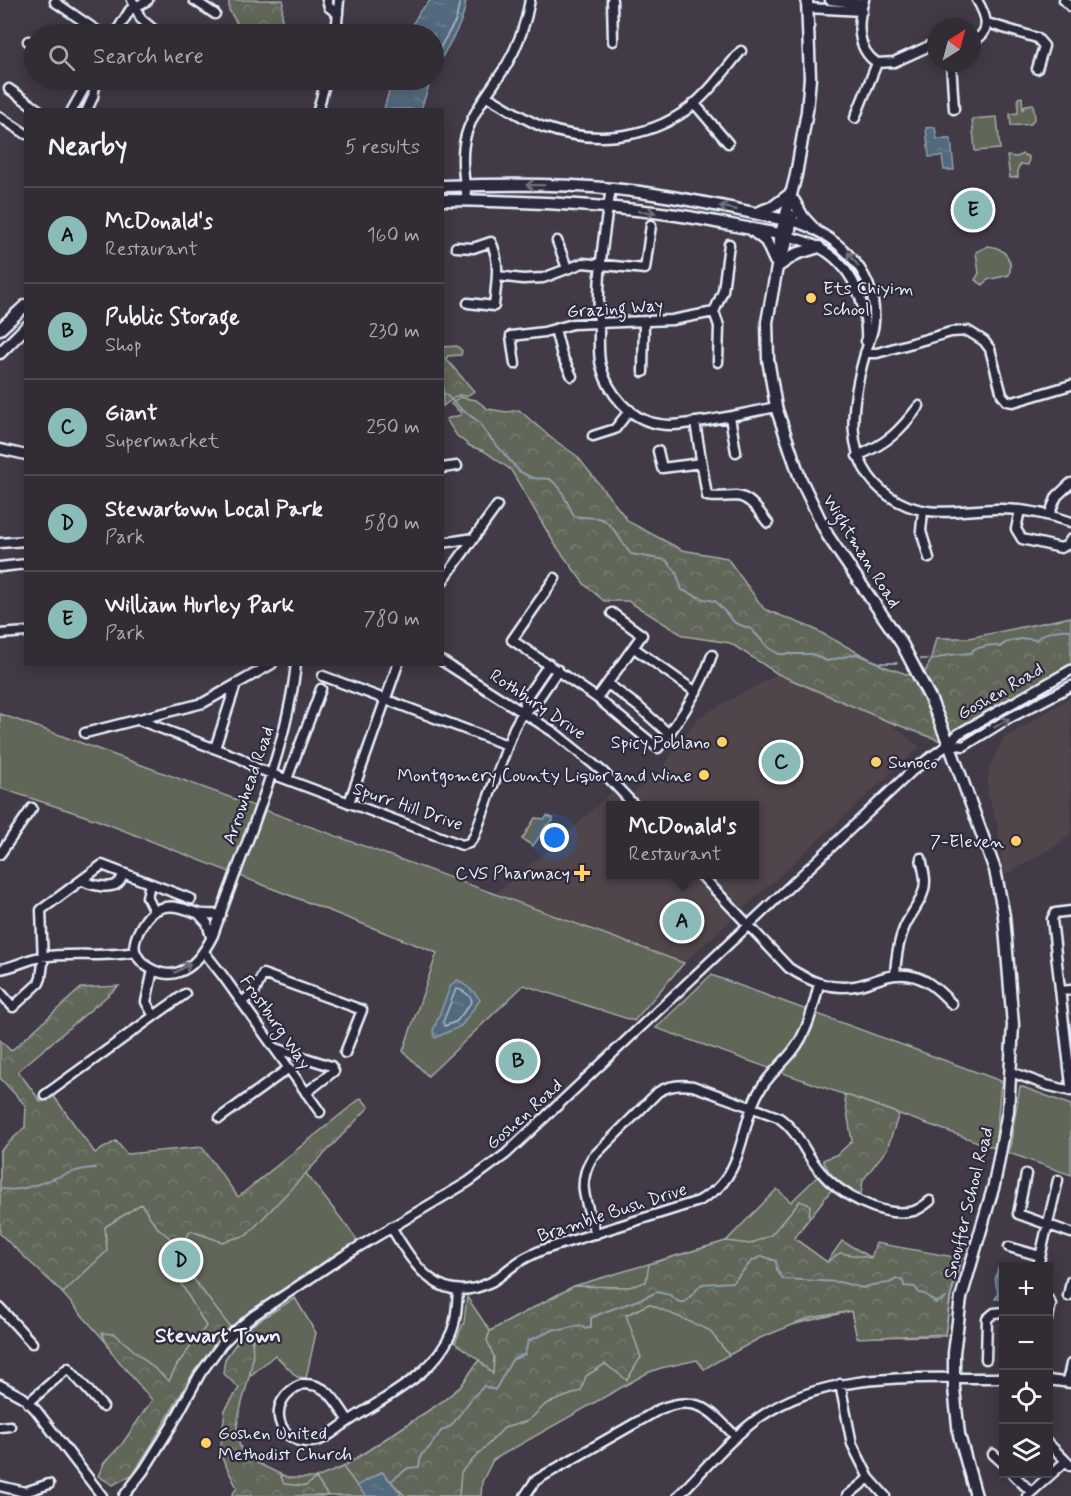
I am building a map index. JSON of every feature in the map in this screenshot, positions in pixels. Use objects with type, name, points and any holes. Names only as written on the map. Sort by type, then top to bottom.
[{"type":"main road","name":"Wightman Road","points":[[807,4],[809,89],[807,111],[796,175],[797,185],[777,263],[768,322],[768,359],[776,407],[809,499],[843,559],[912,662],[949,744]]},
{"type":"main road","points":[[444,186],[539,184],[611,189],[640,192],[788,220]]},
{"type":"main road","points":[[755,213],[792,198],[805,219],[814,228]]},
{"type":"main road","points":[[444,200],[537,201],[677,215],[784,235]]},
{"type":"main road","points":[[751,229],[766,241],[777,263],[819,247]]},
{"type":"main road","points":[[0,329],[24,308]]},
{"type":"main road","points":[[0,353],[24,329]]},
{"type":"main road","name":"Snouffer School Road","points":[[949,744],[995,870],[1001,893],[1011,992],[1011,1072],[1006,1123],[997,1171],[968,1270],[956,1331],[954,1378],[959,1435],[976,1496]]},
{"type":"street","points":[[121,24],[133,4],[148,0]]},
{"type":"street","points":[[194,0],[215,15]]},
{"type":"street","points":[[327,0],[329,7],[338,14]]},
{"type":"street","points":[[337,24],[339,0]]},
{"type":"street","points":[[467,200],[462,157],[466,136],[474,116],[511,58],[522,32],[530,0]]},
{"type":"street","points":[[612,0],[614,41]]},
{"type":"street","points":[[830,0],[863,5]]},
{"type":"street","points":[[977,0],[985,12],[987,23],[981,34]]},
{"type":"street","points":[[1064,0],[1071,7]]},
{"type":"street","points":[[55,2],[87,24]]},
{"type":"street","points":[[133,4],[146,24]]},
{"type":"street","points":[[807,4],[863,5]]},
{"type":"street","points":[[863,5],[860,35],[862,46],[869,58],[877,63],[894,62],[927,47]]},
{"type":"street","points":[[987,23],[1042,41],[1044,46],[1037,69]]},
{"type":"street","points":[[486,96],[543,126],[575,136],[614,137],[649,130],[672,119],[694,103],[741,51]]},
{"type":"street","points":[[855,118],[877,63]]},
{"type":"street","points":[[952,72],[954,109]]},
{"type":"street","points":[[9,89],[36,108]]},
{"type":"street","points":[[73,108],[86,90]]},
{"type":"street","points":[[87,108],[90,90]]},
{"type":"street","points":[[319,108],[323,90]]},
{"type":"street","points":[[694,103],[728,143]]},
{"type":"street","points":[[0,117],[24,133]]},
{"type":"street","points":[[611,189],[597,304],[600,363],[603,375],[618,400],[642,419],[672,426],[776,407]]},
{"type":"street","points":[[788,220],[814,228],[847,252],[866,280],[871,296],[874,322],[854,403],[853,420],[857,456],[867,474],[888,495],[923,512],[941,513],[995,508],[1049,515],[1071,522]]},
{"type":"street","points":[[497,276],[535,279],[583,263],[645,269],[651,225]]},
{"type":"street","points":[[784,235],[819,247],[840,264],[853,281],[861,300],[867,325],[865,353]]},
{"type":"street","points":[[557,241],[567,268]]},
{"type":"street","points":[[456,246],[473,248],[491,242],[496,252],[497,276],[494,306],[468,303]]},
{"type":"street","points":[[718,362],[719,326],[714,312],[723,291],[729,244]]},
{"type":"street","name":"Grazing Way","points":[[515,364],[511,336],[573,324],[672,320],[714,312]]},
{"type":"street","points":[[643,372],[644,322]]},
{"type":"street","points":[[555,329],[562,356],[572,376]]},
{"type":"street","points":[[865,353],[877,353],[951,332],[968,331],[984,341],[990,349],[1002,395],[1007,401],[1013,402],[1071,385]]},
{"type":"street","points":[[857,456],[876,448],[891,438],[919,406]]},
{"type":"street","points":[[593,436],[615,429],[630,410]]},
{"type":"street","points":[[730,417],[736,452]]},
{"type":"street","points":[[695,422],[707,496],[719,498],[734,496],[748,500],[768,523]]},
{"type":"street","points":[[0,449],[24,455]]},
{"type":"street","points":[[658,451],[662,468],[701,463]]},
{"type":"street","points":[[444,468],[456,466]]},
{"type":"street","points":[[1049,515],[1057,496],[1071,483]]},
{"type":"street","points":[[444,579],[497,506]]},
{"type":"street","points":[[1020,510],[1016,532],[1022,539],[1061,548],[1071,539]]},
{"type":"street","points":[[923,512],[921,531],[929,558]]},
{"type":"street","points":[[444,543],[474,538]]},
{"type":"street","points":[[0,543],[24,541]]},
{"type":"street","points":[[0,567],[24,564]]},
{"type":"street","points":[[555,578],[512,640],[597,698],[658,748],[679,722],[696,692],[712,655]]},
{"type":"street","points":[[597,698],[642,635],[612,613]]},
{"type":"street","points":[[0,634],[24,633]]},
{"type":"street","points":[[634,648],[696,692]]},
{"type":"street","name":"Rothbury Drive","points":[[444,662],[523,712],[581,753],[630,801]]},
{"type":"street","name":"Spurr Hill Drive","points":[[141,721],[240,758],[271,774],[462,845],[469,843],[474,837],[507,745],[523,712],[525,699],[549,664]]},
{"type":"street","points":[[85,733],[141,721],[203,703],[268,666]]},
{"type":"street","name":"Arrowhead Road","points":[[153,970],[168,974],[180,972],[204,952],[212,938],[279,751],[293,693],[296,666]]},
{"type":"street","points":[[349,803],[397,666]]},
{"type":"street","points":[[523,712],[534,705],[558,670]]},
{"type":"street","name":"Goshen Road","points":[[124,1496],[144,1470],[200,1374],[235,1330],[345,1255],[468,1182],[506,1154],[913,770],[949,744],[958,734],[1071,670]]},
{"type":"street","points":[[323,676],[507,745]]},
{"type":"street","points":[[215,748],[236,684]]},
{"type":"street","points":[[608,684],[669,734]]},
{"type":"street","name":"Goshen Road","points":[[949,744],[963,746],[1004,721],[1071,686]]},
{"type":"street","points":[[287,780],[321,689]]},
{"type":"street","points":[[0,854],[33,808]]},
{"type":"street","points":[[895,975],[898,945],[906,924],[918,905],[925,882],[921,858]]},
{"type":"street","points":[[0,992],[13,1007],[39,983],[43,969],[41,910],[102,865],[191,899]]},
{"type":"street","points":[[82,880],[88,885],[113,885],[119,882],[124,874]]},
{"type":"street","points":[[705,879],[789,968],[803,977],[819,984],[853,987],[895,975],[913,976],[936,987],[952,1004]]},
{"type":"street","points":[[150,884],[147,897],[154,911]]},
{"type":"street","points":[[154,1016],[146,1002],[153,970],[142,963],[135,952],[138,932],[145,919],[154,911],[172,906],[198,913],[221,914]]},
{"type":"street","points":[[1071,911],[1055,913],[1052,918],[1071,1085]]},
{"type":"street","points":[[198,913],[207,922],[212,938]]},
{"type":"street","points":[[0,969],[42,957],[119,955],[135,952]]},
{"type":"street","name":"Frostburg Way","points":[[204,952],[320,1112]]},
{"type":"street","points":[[242,1002],[255,991],[263,974],[362,1010],[345,1053]]},
{"type":"street","name":"Bramble Bush Drive","points":[[458,1290],[488,1283],[519,1261],[542,1250],[699,1202],[718,1187],[730,1172],[738,1155],[752,1108],[765,1082],[792,1052],[811,1017],[819,984]]},
{"type":"street","points":[[1061,991],[1071,990]]},
{"type":"street","points":[[45,1095],[185,994]]},
{"type":"street","points":[[275,1048],[330,1066],[334,1071],[306,1093]]},
{"type":"street","points":[[220,1118],[289,1068]]},
{"type":"street","points":[[1011,1072],[1071,1091]]},
{"type":"street","points":[[596,1233],[582,1183],[592,1158],[658,1092],[680,1084],[693,1086],[778,1117],[790,1125],[820,1172],[848,1195],[879,1209],[903,1212],[915,1211],[930,1201]]},
{"type":"street","points":[[1026,1174],[1018,1214],[1048,1227],[1071,1233]]},
{"type":"street","points":[[1039,1262],[1058,1180]]},
{"type":"street","points":[[349,1421],[330,1393],[314,1384],[303,1384],[293,1388],[283,1396],[281,1402],[280,1424],[286,1433],[296,1440],[316,1441],[349,1421],[419,1375],[436,1359],[453,1329],[458,1290],[437,1283],[422,1273],[391,1227]]},
{"type":"street","points":[[1009,1247],[1040,1256]]},
{"type":"street","points":[[1068,1296],[1071,1281]]},
{"type":"street","points":[[0,1308],[32,1343]]},
{"type":"street","points":[[986,1359],[987,1319],[994,1313],[999,1312]]},
{"type":"street","points":[[1053,1380],[1069,1382],[1071,1364]]},
{"type":"street","points":[[28,1403],[68,1368],[103,1407]]},
{"type":"street","points":[[678,1496],[736,1437],[760,1417],[785,1402],[814,1390],[867,1380],[999,1378]]},
{"type":"street","points":[[840,1384],[852,1444],[869,1478],[885,1496]]},
{"type":"street","points":[[0,1385],[8,1388],[28,1403],[102,1496]]},
{"type":"street","points":[[525,1496],[535,1482],[543,1476],[674,1403],[699,1405],[712,1412],[736,1437]]},
{"type":"street","points":[[0,1427],[10,1426]]},
{"type":"street","points":[[1017,1478],[1029,1494],[1068,1463],[1053,1448]]},
{"type":"street","points":[[993,1454],[999,1459]]},
{"type":"street","points":[[847,1496],[869,1478]]},
{"type":"street","points":[[0,1486],[25,1492],[49,1484]]},
{"type":"shaded area","points":[[778,674],[887,721],[920,747],[684,963],[494,894],[553,846],[616,788],[625,799],[659,772],[700,716]]},
{"type":"shaded area","points":[[1071,697],[1071,833],[1056,846],[1003,876],[998,827],[987,792],[989,768],[1003,739]]},
{"type":"green space","points":[[229,0],[283,0],[282,24],[237,24],[229,10]]},
{"type":"green space","points":[[1022,97],[1023,109],[1026,105],[1033,104],[1035,117],[1031,124],[1011,126],[1010,114],[1018,113],[1018,98]]},
{"type":"green space","points":[[997,117],[1000,149],[975,151],[972,119]]},
{"type":"green space","points":[[1022,154],[1029,157],[1028,165],[1021,164],[1018,168],[1018,177],[1010,178],[1007,156],[1017,157]]},
{"type":"green space","points":[[988,246],[999,249],[1006,255],[1010,269],[1009,275],[987,280],[983,285],[975,280],[979,273],[976,252]]},
{"type":"green space","points":[[457,346],[462,351],[461,355],[448,356],[446,359],[474,391],[467,396],[458,395],[444,405],[444,347]]},
{"type":"green space","points":[[459,397],[476,400],[488,409],[507,412],[519,410],[550,437],[577,456],[629,522],[682,550],[727,558],[764,609],[812,628],[883,666],[921,679],[930,662],[936,638],[969,638],[1071,617],[1071,670],[983,719],[949,744],[887,721],[778,674],[730,643],[684,636],[628,601],[604,601],[585,585],[554,543],[511,470],[457,436],[446,419],[461,415],[451,404]]},
{"type":"green space","points":[[0,714],[684,963],[634,1021],[524,985],[428,1076],[403,1051],[437,953],[97,820],[0,788]]},
{"type":"green space","points":[[547,816],[553,818],[553,821],[547,825],[533,846],[522,839],[535,818],[545,819]]},
{"type":"green space","points":[[711,975],[1001,1081],[995,1148],[656,1028]]},
{"type":"green space","points":[[119,986],[18,1071],[41,1102],[53,1095],[95,1153],[116,1141],[127,1154],[202,1147],[238,1197],[361,1098],[369,1107],[247,1235],[222,1242],[191,1231],[179,1246],[157,1227],[141,1204],[105,1227],[107,1251],[63,1293],[0,1234],[0,1151],[25,1127],[26,1106],[0,1078],[0,1040],[11,1051],[81,988]]},
{"type":"green space","points":[[1020,1086],[1071,1105],[1071,1175],[1009,1153]]},
{"type":"green space","points":[[844,1094],[899,1114],[887,1149],[863,1180],[861,1194],[838,1181],[823,1160],[838,1154],[852,1141]]},
{"type":"green space","points":[[37,1117],[90,1173],[249,1227],[305,1172],[359,1242],[295,1282],[297,1286],[240,1325],[194,1381],[191,1379],[168,1412],[0,1223],[0,1151]]},
{"type":"green space","points":[[818,1176],[832,1189],[794,1238],[827,1262],[842,1241],[872,1258],[962,1258],[951,1296],[945,1336],[857,1337],[851,1311],[774,1329],[704,1369],[697,1360],[647,1373],[493,1460],[482,1482],[481,1496],[279,1496],[283,1483],[280,1474],[289,1478],[316,1478],[343,1467],[443,1401],[461,1386],[479,1360],[455,1343],[464,1322],[467,1297],[490,1331],[574,1286],[726,1241],[777,1189],[791,1202]]},
{"type":"green space","points":[[800,1201],[810,1205],[809,1218],[794,1238],[827,1262],[840,1253],[871,1258],[876,1243],[960,1258],[950,1298],[945,1334],[857,1338],[851,1311],[810,1318],[760,1338],[729,1355],[709,1330],[649,1304],[626,1315],[641,1357],[627,1380],[605,1364],[586,1376],[581,1391],[546,1404],[528,1421],[504,1428],[461,1472],[459,1496],[405,1496],[382,1472],[357,1486],[343,1467],[443,1401],[461,1386],[479,1360],[493,1374],[494,1357],[487,1340],[490,1331],[574,1286],[629,1287],[646,1282],[649,1264],[726,1241],[750,1244],[771,1235]]},
{"type":"green space","points":[[189,1273],[230,1327],[193,1373],[133,1474],[113,1485],[98,1476],[104,1463],[122,1444],[152,1400],[111,1352],[102,1333],[115,1334],[169,1381],[177,1365],[206,1326],[179,1280]]},
{"type":"green space","points":[[295,1298],[316,1333],[306,1378],[297,1377],[275,1355],[250,1376],[253,1339],[247,1328]]},
{"type":"green space","points":[[247,1328],[253,1352],[252,1365],[238,1417],[237,1432],[243,1456],[280,1474],[284,1484],[306,1486],[316,1478],[328,1496],[231,1496],[237,1488],[220,1454],[225,1410],[239,1388],[223,1373],[225,1359]]},
{"type":"water","points":[[431,0],[466,0],[458,29],[444,54],[444,24],[413,24],[420,11]]},
{"type":"water","points":[[389,90],[428,90],[421,108],[384,108]]},
{"type":"water","points":[[935,127],[937,139],[951,139],[954,170],[944,170],[942,156],[929,157],[926,128]]},
{"type":"water","points":[[458,980],[474,992],[480,1000],[461,1026],[435,1038],[433,1031],[451,985]]},
{"type":"water","points":[[999,1267],[999,1299],[995,1299],[998,1294],[996,1276]]},
{"type":"water","points":[[382,1472],[401,1493],[399,1496],[366,1496],[357,1486]]},
{"type":"waterway","points":[[444,393],[479,422],[519,471],[532,478],[550,479],[560,488],[574,516],[603,519],[612,527],[631,554],[666,560],[676,572],[682,590],[715,601],[735,623],[751,629],[770,649],[779,654],[812,654],[827,661],[856,654],[880,663],[897,663]]},
{"type":"waterway","points":[[932,660],[949,655],[971,653],[974,649],[991,645],[1000,647],[1016,640],[1036,640],[1052,632],[1071,630]]},
{"type":"waterway","points":[[921,659],[927,659]]},
{"type":"waterway","points":[[0,1188],[21,1189],[71,1172],[95,1168]]},
{"type":"waterway","points":[[391,1481],[408,1468],[419,1467],[421,1455],[441,1431],[451,1426],[484,1386],[495,1390],[512,1360],[525,1354],[528,1341],[555,1329],[562,1330],[580,1325],[586,1329],[591,1327],[591,1318],[657,1292],[670,1295],[679,1302],[685,1302],[702,1284],[733,1282],[752,1261],[762,1256],[776,1261],[777,1270],[783,1279],[839,1282],[863,1288],[889,1283],[897,1279],[903,1281],[904,1286],[915,1287],[919,1293],[925,1294],[936,1303],[946,1298]]},
{"type":"place","name":"William Hurley Park","points":[[973,210]]},
{"type":"place","name":"Ets Chiyim School","points":[[811,298]]},
{"type":"place","name":"Spicy Poblano","points":[[722,742]]},
{"type":"place","name":"Giant","points":[[781,762]]},
{"type":"place","name":"Sunoco","points":[[876,762]]},
{"type":"place","name":"Montgomery County Liquor and Wine","points":[[704,775]]},
{"type":"place","name":"7-Eleven","points":[[1016,841]]},
{"type":"place","name":"CVS Pharmacy","points":[[582,873]]},
{"type":"place","name":"McDonald's","points":[[682,921]]},
{"type":"place","name":"Public Storage","points":[[518,1061]]},
{"type":"place","name":"Stewartown Local Park","points":[[181,1260]]},
{"type":"place","name":"Goshen United Methodist Church","points":[[206,1443]]},
{"type":"district","name":"Stewart Town","points":[[218,1335]]}]
